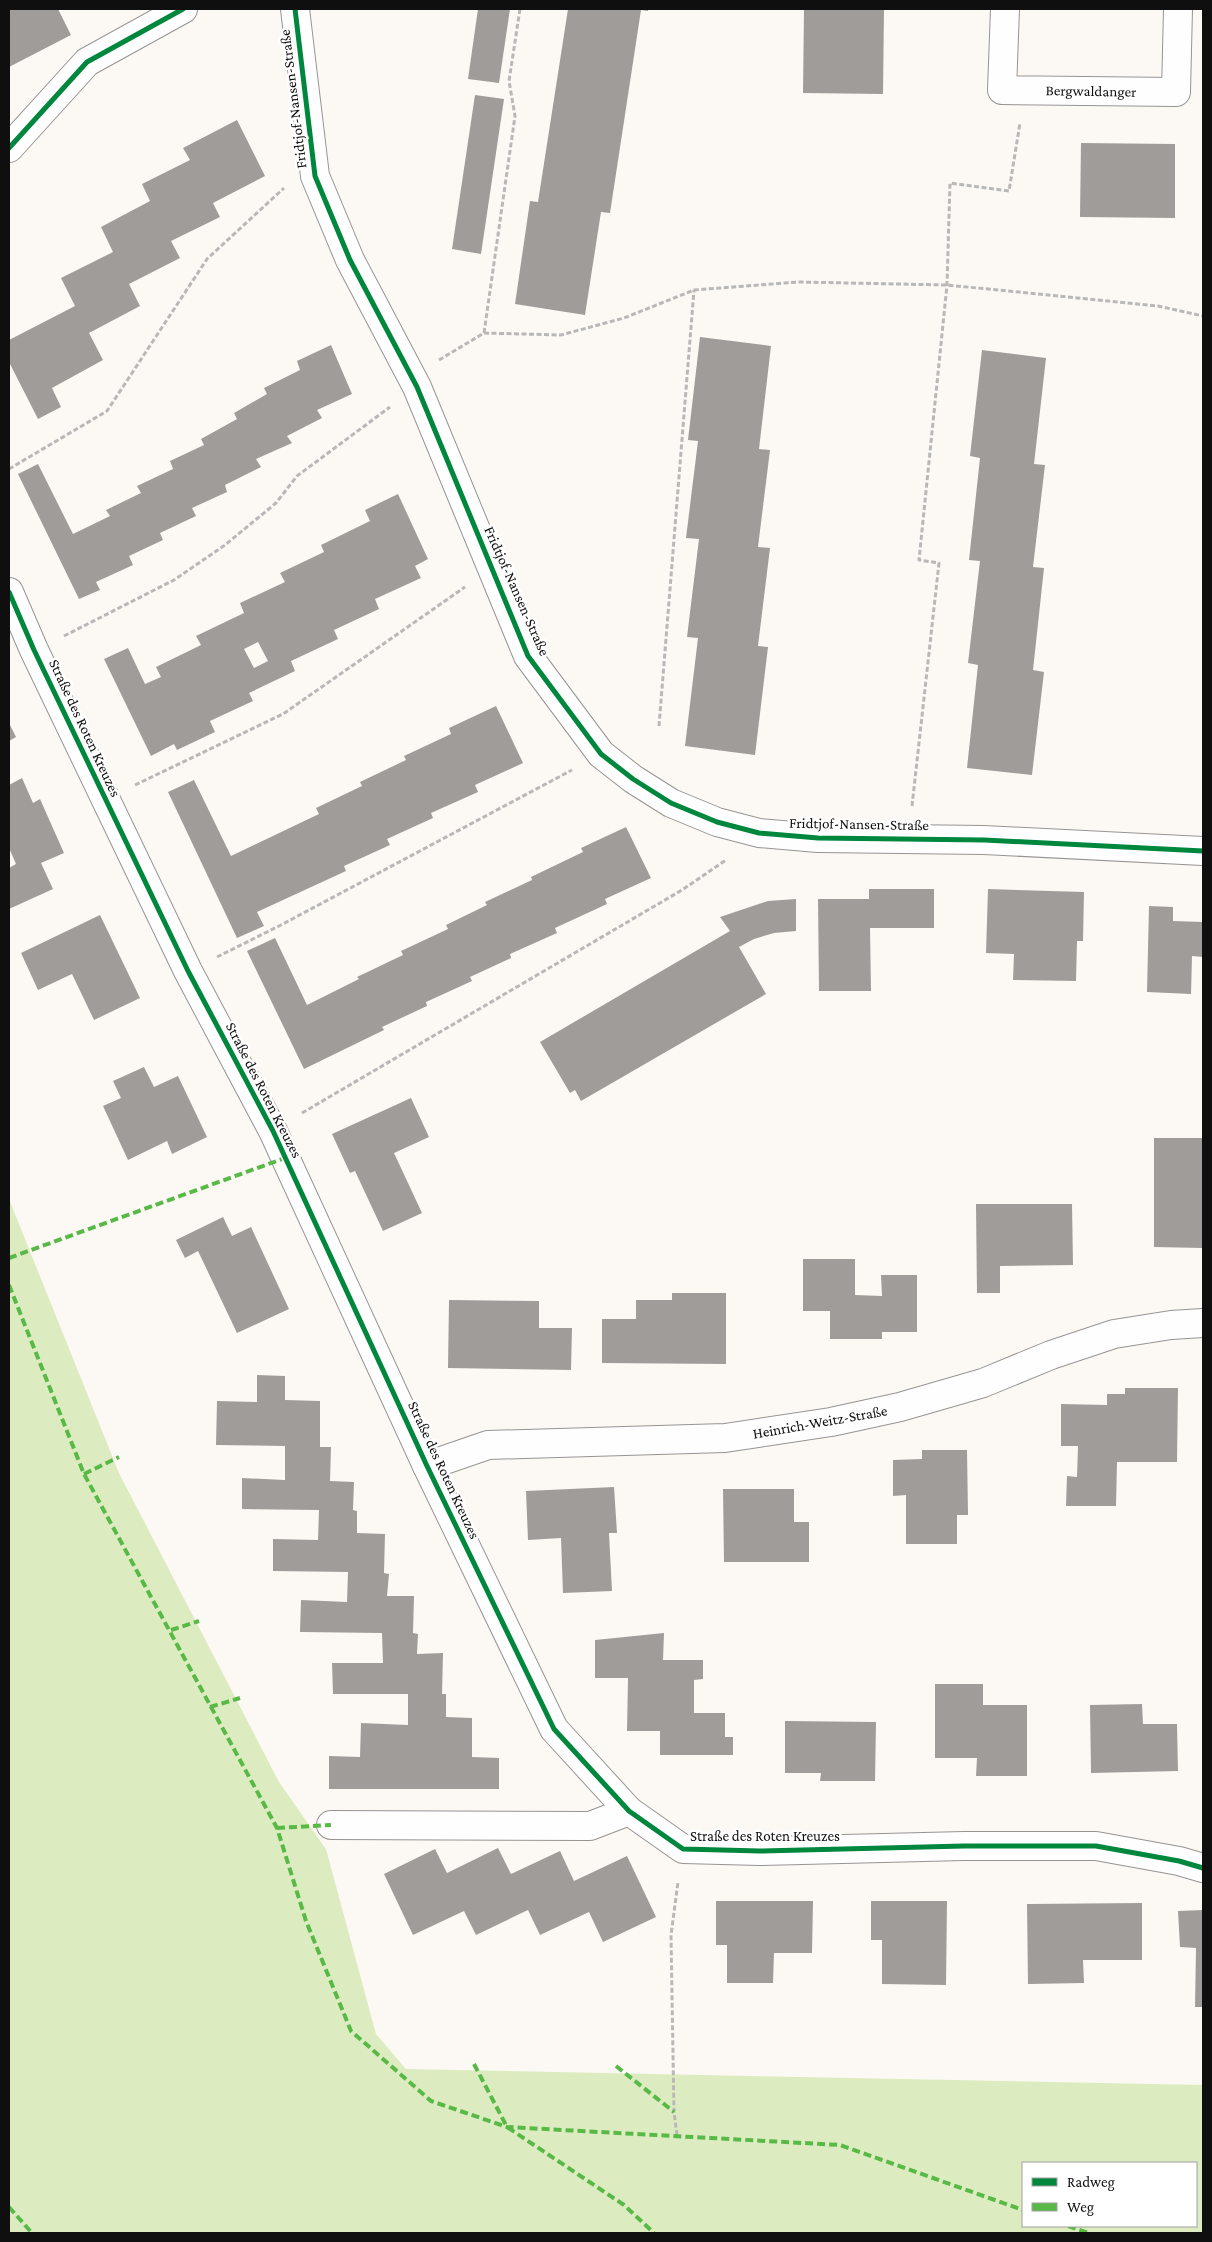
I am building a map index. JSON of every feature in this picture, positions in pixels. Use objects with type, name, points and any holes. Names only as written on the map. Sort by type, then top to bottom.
[{"type":"street","points":[[9,148],[87,62],[183,9]]},
{"type":"street","name":"Fridtjof-Nansen-Straße","points":[[295,9],[315,176],[350,260],[417,387],[528,656],[601,754],[633,779],[671,803],[717,822],[759,833],[818,838],[909,838],[1203,851]]},
{"type":"street","name":"Bergwaldanger","points":[[1005,9],[1002,90],[1176,92],[1178,9]]},
{"type":"street","name":"Straße des Roten Kreuzes","points":[[9,592],[38,659],[184,962],[286,1158],[427,1466],[554,1729],[629,1811],[683,1848],[760,1851],[964,1846],[1096,1846],[1179,1861],[1203,1868]]},
{"type":"street","name":"Heinrich-Weitz-Straße","points":[[427,1466],[488,1445],[725,1438],[831,1422],[900,1408],[983,1383],[1051,1355],[1114,1334],[1171,1325],[1203,1323]]},
{"type":"street","points":[[331,1825],[590,1826],[629,1811]]},
{"type":"path","points":[[484,333],[515,116],[509,81],[520,9]]},
{"type":"path","points":[[909,838],[938,563],[919,560],[947,285],[950,184],[1008,191],[1025,90]]},
{"type":"path","points":[[9,468],[107,411],[207,259],[284,188],[315,176]]},
{"type":"path","points":[[83,626],[174,580],[225,545],[276,503],[297,476],[417,387],[436,362],[484,333],[561,336],[624,318],[694,290],[798,282],[947,285],[1158,306],[1203,316]]},
{"type":"path","points":[[659,726],[694,290]]},
{"type":"path","points":[[147,779],[283,714],[492,568]]},
{"type":"path","points":[[241,945],[601,754]]},
{"type":"path","points":[[320,1102],[682,890],[732,856],[759,833]]},
{"type":"path","points":[[677,2135],[674,2112],[670,1935],[683,1848]]},
{"type":"green space","points":[[9,1199],[119,1473],[279,1782],[326,1849],[376,2034],[406,2069],[1203,2085],[1203,2233],[9,2233]]},
{"type":"building","points":[[9,9],[58,9],[71,35],[9,67]]},
{"type":"building","points":[[478,9],[510,9],[499,83],[468,79]]},
{"type":"building","points":[[568,9],[648,9],[648,11],[641,10],[610,213],[601,212],[585,315],[515,304],[530,201],[538,202]]},
{"type":"building","points":[[804,9],[884,9],[883,94],[803,93]]},
{"type":"building","points":[[475,95],[504,99],[481,254],[452,249]]},
{"type":"building","points":[[237,120],[265,176],[213,203],[220,217],[171,241],[180,258],[129,284],[140,306],[89,333],[103,360],[52,388],[61,407],[38,419],[9,362],[9,340],[75,306],[61,278],[113,252],[101,227],[150,201],[142,184],[190,160],[183,148]]},
{"type":"building","points":[[1081,143],[1175,144],[1175,218],[1080,217]]},
{"type":"building","points":[[700,337],[771,346],[759,449],[770,450],[758,547],[770,548],[758,646],[768,647],[755,755],[685,746],[698,638],[687,637],[699,539],[686,538],[698,441],[688,440]]},
{"type":"building","points":[[331,345],[352,394],[317,410],[322,418],[287,436],[292,443],[256,459],[261,467],[225,485],[227,492],[192,508],[196,516],[160,533],[163,540],[129,556],[133,565],[96,582],[100,590],[79,599],[18,474],[38,464],[73,534],[110,516],[106,510],[141,493],[137,486],[173,469],[170,461],[204,445],[201,439],[237,419],[234,413],[267,394],[264,388],[300,370],[297,361]]},
{"type":"building","points":[[982,350],[1046,358],[1034,464],[1045,465],[1033,567],[1044,568],[1033,670],[1044,672],[1032,775],[967,768],[978,665],[968,663],[980,561],[969,560],[980,458],[970,456]]},
{"type":"building","points":[[398,494],[428,559],[415,566],[421,578],[375,599],[379,609],[334,630],[338,639],[291,661],[295,671],[249,693],[253,701],[210,721],[215,732],[177,750],[174,744],[151,756],[104,659],[128,648],[145,684],[161,677],[156,667],[201,645],[196,636],[244,613],[240,603],[285,582],[280,573],[324,552],[321,545],[370,521],[365,510]],"holes":[[[258,642],[268,661],[254,668],[244,649]]]},
{"type":"building","points":[[496,706],[523,763],[475,785],[478,792],[431,813],[433,818],[387,839],[390,845],[344,866],[346,871],[257,912],[264,926],[237,938],[168,792],[194,780],[231,856],[319,814],[316,808],[362,786],[360,782],[406,760],[404,756],[451,734],[449,728]]},
{"type":"building","points":[[9,723],[16,737],[9,741]]},
{"type":"building","points":[[22,778],[33,803],[40,799],[64,853],[41,863],[53,889],[9,909],[9,868],[16,864],[9,848],[9,785]]},
{"type":"building","points":[[626,827],[651,878],[605,899],[607,904],[555,928],[557,933],[510,954],[511,958],[470,977],[472,981],[426,1002],[427,1006],[382,1027],[384,1030],[304,1069],[247,951],[275,938],[307,1005],[359,979],[357,977],[403,955],[401,951],[448,929],[446,925],[487,905],[485,902],[532,880],[531,877],[583,852],[581,848]]},
{"type":"building","points":[[869,889],[934,889],[934,928],[870,928],[871,991],[819,991],[818,899],[869,899]]},
{"type":"building","points":[[988,889],[1084,892],[1083,941],[1077,941],[1076,981],[1013,980],[1014,954],[986,953]]},
{"type":"building","points":[[796,899],[796,931],[774,933],[754,939],[739,947],[766,994],[581,1101],[575,1090],[570,1093],[540,1042],[730,931],[720,917],[768,901]]},
{"type":"building","points":[[1149,906],[1173,907],[1173,921],[1203,922],[1203,957],[1192,956],[1191,994],[1147,992]]},
{"type":"building","points":[[100,915],[140,998],[94,1020],[72,974],[38,990],[21,953]]},
{"type":"building","points":[[144,1067],[154,1087],[178,1076],[207,1137],[172,1154],[167,1141],[128,1160],[103,1106],[121,1098],[113,1081]]},
{"type":"building","points":[[411,1098],[429,1137],[394,1153],[422,1213],[383,1231],[355,1171],[350,1173],[332,1134]]},
{"type":"building","points":[[1154,1138],[1203,1138],[1203,1248],[1154,1247]]},
{"type":"building","points":[[976,1204],[1072,1204],[1073,1265],[1000,1266],[1000,1293],[977,1293]]},
{"type":"building","points":[[223,1217],[232,1236],[251,1227],[289,1309],[237,1333],[198,1251],[185,1258],[176,1240]]},
{"type":"building","points":[[803,1259],[855,1259],[855,1295],[882,1296],[881,1275],[917,1275],[917,1332],[882,1332],[882,1339],[830,1339],[830,1311],[803,1311]]},
{"type":"building","points":[[672,1293],[726,1293],[726,1364],[602,1363],[602,1319],[636,1319],[636,1300],[672,1300]]},
{"type":"building","points":[[449,1300],[539,1301],[539,1328],[572,1328],[571,1370],[448,1368]]},
{"type":"building","points":[[257,1375],[285,1376],[285,1400],[320,1401],[320,1447],[331,1447],[330,1481],[354,1482],[353,1510],[357,1511],[357,1533],[385,1534],[384,1573],[389,1574],[387,1596],[414,1596],[413,1633],[418,1634],[417,1654],[443,1653],[442,1694],[446,1694],[446,1717],[472,1718],[472,1757],[499,1758],[499,1789],[329,1789],[329,1756],[360,1757],[361,1723],[408,1725],[408,1694],[333,1694],[332,1663],[383,1663],[382,1633],[300,1632],[301,1600],[347,1602],[348,1572],[273,1571],[273,1539],[318,1540],[319,1510],[242,1509],[242,1478],[285,1480],[285,1446],[216,1445],[217,1401],[257,1402]]},
{"type":"building","points":[[1125,1388],[1178,1388],[1177,1462],[1117,1462],[1116,1506],[1066,1506],[1067,1476],[1077,1477],[1078,1446],[1061,1446],[1061,1404],[1107,1405],[1107,1394],[1125,1394]]},
{"type":"building","points":[[922,1450],[967,1450],[968,1515],[957,1515],[957,1544],[906,1544],[906,1495],[893,1496],[893,1460],[922,1459]]},
{"type":"building","points":[[614,1487],[617,1533],[609,1533],[612,1591],[563,1593],[561,1538],[528,1540],[526,1491]]},
{"type":"building","points":[[723,1489],[794,1489],[794,1522],[809,1522],[809,1562],[724,1562]]},
{"type":"building","points":[[664,1633],[663,1660],[703,1660],[703,1679],[694,1680],[694,1713],[725,1713],[725,1737],[733,1737],[733,1755],[660,1755],[660,1731],[627,1731],[628,1678],[595,1678],[595,1640]]},
{"type":"building","points":[[935,1684],[983,1684],[983,1705],[1027,1705],[1027,1776],[976,1776],[977,1758],[935,1758]]},
{"type":"building","points":[[1142,1704],[1143,1724],[1177,1724],[1178,1771],[1091,1773],[1090,1705]]},
{"type":"building","points":[[785,1721],[876,1722],[875,1781],[820,1781],[821,1773],[785,1773]]},
{"type":"building","points":[[498,1848],[511,1874],[560,1851],[574,1881],[627,1856],[656,1917],[603,1942],[589,1912],[540,1935],[528,1910],[476,1935],[464,1911],[413,1935],[384,1874],[435,1849],[447,1873]]},
{"type":"building","points":[[716,1901],[813,1901],[812,1953],[774,1953],[773,1983],[727,1983],[727,1945],[716,1945]]},
{"type":"building","points":[[871,1901],[947,1901],[946,1985],[882,1984],[882,1940],[871,1940]]},
{"type":"building","points":[[1142,1903],[1142,1960],[1083,1960],[1084,1983],[1028,1984],[1027,1904]]},
{"type":"building","points":[[1203,1910],[1203,2007],[1195,2007],[1196,1948],[1180,1947],[1178,1911]]},
{"type":"marked path","points":[[9,1258],[285,1158]]},
{"type":"marked path","points":[[9,1285],[84,1474],[277,1828],[306,1921],[351,2031],[431,2101],[507,2127],[840,2145],[1022,2210]]},
{"type":"marked path","points":[[84,1474],[119,1457]]},
{"type":"marked path","points":[[171,1630],[199,1621]]},
{"type":"marked path","points":[[210,1707],[240,1698]]},
{"type":"marked path","points":[[277,1828],[331,1825]]},
{"type":"marked path","points":[[474,2064],[507,2127],[624,2205],[654,2233]]},
{"type":"marked path","points":[[616,2066],[674,2112]]},
{"type":"marked path","points":[[9,2207],[32,2233]]},
{"type":"marked path","points":[[1071,2227],[1089,2233]]},
{"type":"cycle path","points":[[9,148],[87,62],[183,9]]},
{"type":"cycle path","points":[[295,9],[315,176],[350,260],[417,387],[528,656],[601,754],[633,779],[671,803],[717,822],[759,833],[818,838],[984,840],[1203,851]]},
{"type":"cycle path","points":[[9,592],[34,650],[188,971],[273,1131],[427,1466],[554,1729],[629,1811],[683,1849],[760,1851],[964,1846],[1096,1846],[1179,1861],[1203,1868]]}]
